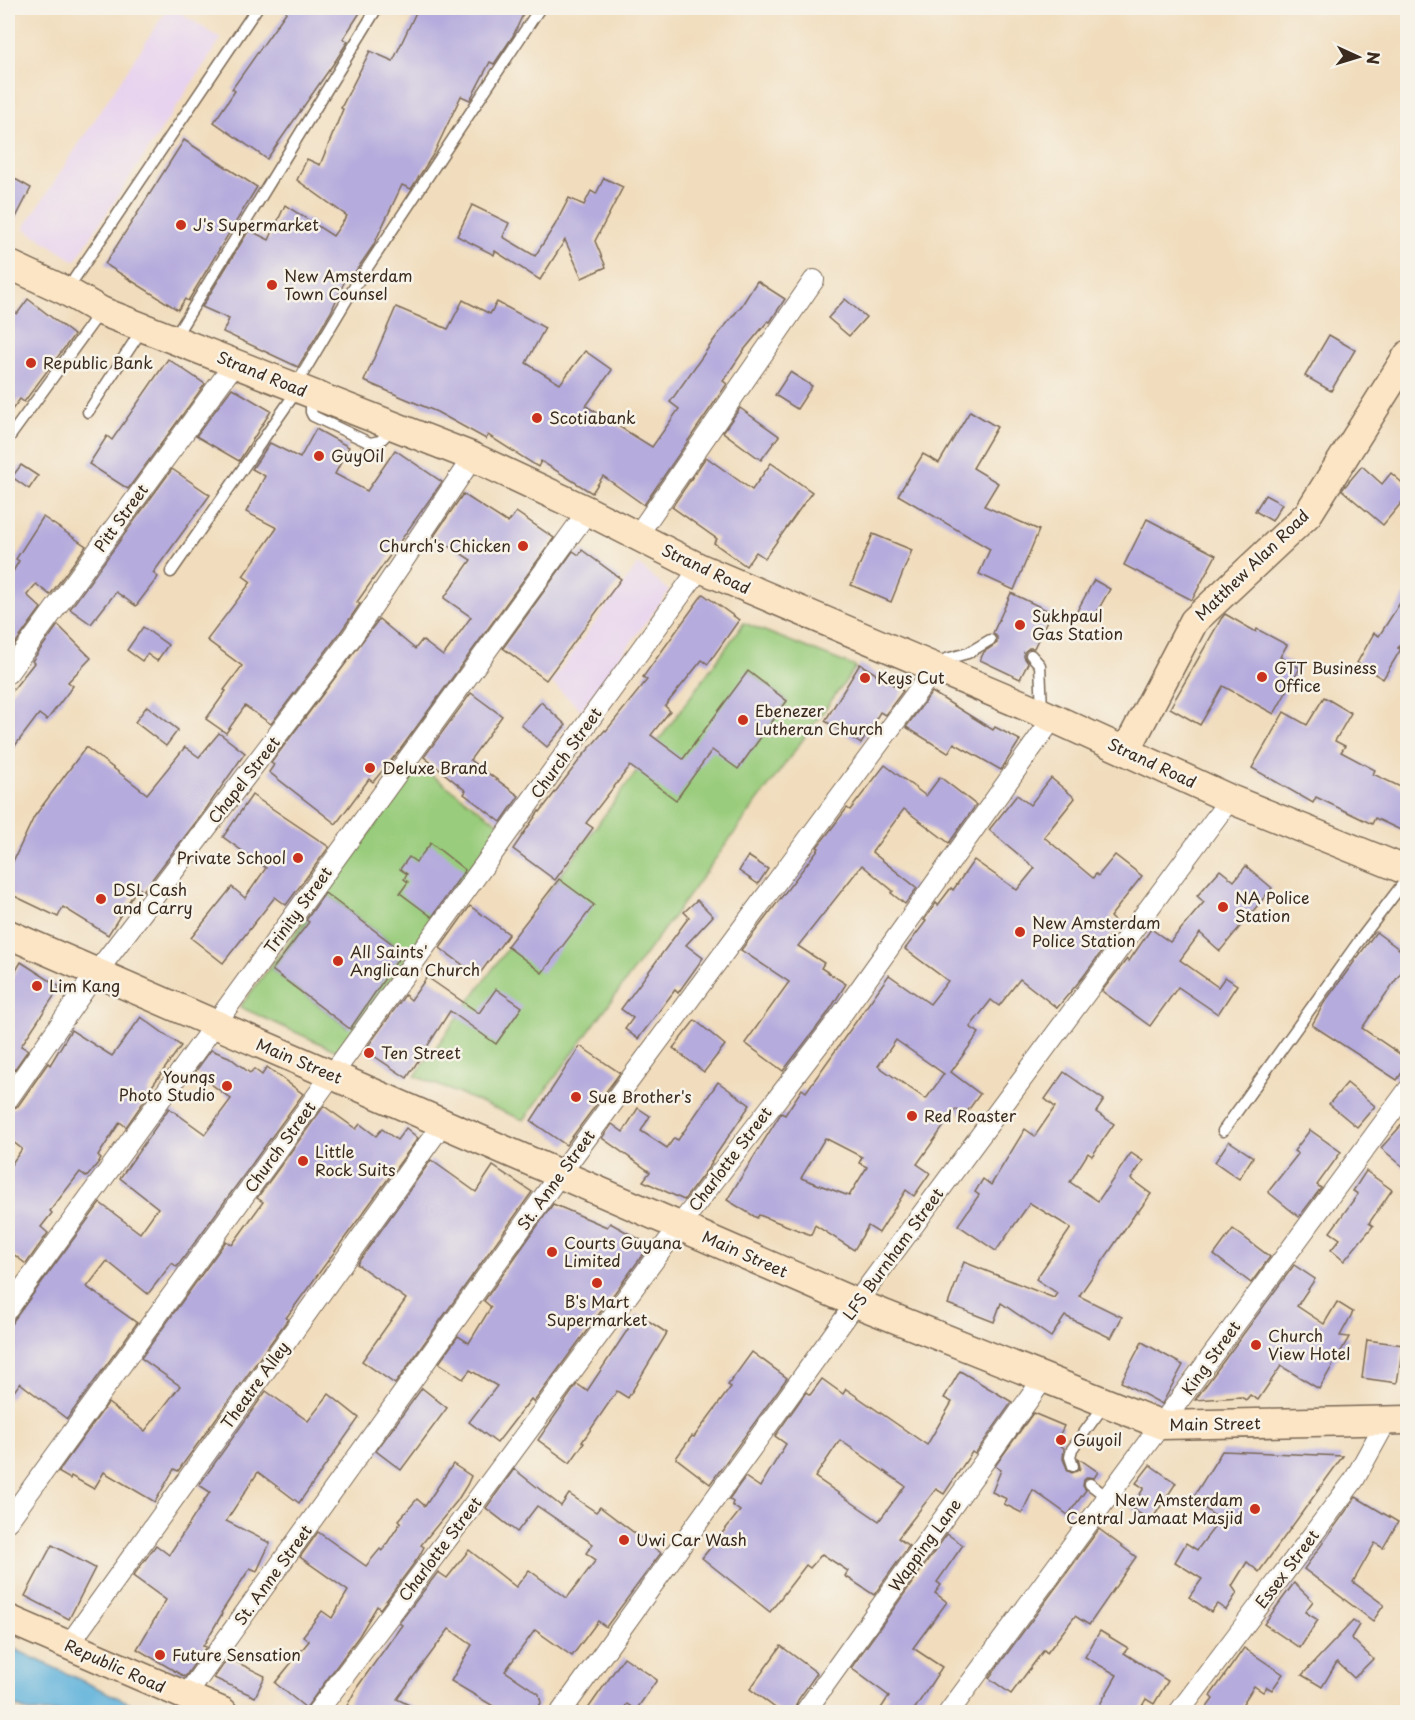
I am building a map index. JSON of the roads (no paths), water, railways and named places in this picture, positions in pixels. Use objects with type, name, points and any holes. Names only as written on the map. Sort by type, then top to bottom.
[{"type":"street","name":"Strand Road","points":[[8,264],[66,291],[101,311],[473,457],[588,511],[700,568],[1126,750],[1230,799],[1407,871]]},
{"type":"street","points":[[637,536],[814,280]]},
{"type":"street","name":"Matthew Alan Road","points":[[1126,750],[1194,621],[1308,514],[1407,355]]},
{"type":"street","name":"Pitt Street","points":[[8,674],[235,363]]},
{"type":"street","name":"Chapel Street","points":[[8,1099],[96,973],[345,645],[473,457]]},
{"type":"street","name":"Trinity Street","points":[[8,1309],[588,511]]},
{"type":"street","name":"Church Street","points":[[8,1521],[700,568]]},
{"type":"street","name":"St. Anne Street","points":[[185,1697],[560,1174],[935,668]]},
{"type":"street","name":"Charlotte Street","points":[[317,1713],[680,1225],[837,1021],[1047,716]]},
{"type":"street","name":"LFS Burnham Street","points":[[561,1713],[856,1303],[1230,799]]},
{"type":"street","name":"Main Street","points":[[8,934],[856,1303],[1162,1425],[1397,1420]]},
{"type":"street","name":"King Street","points":[[949,1713],[1407,1090]]},
{"type":"street","name":"Theatre Alley","points":[[68,1646],[442,1124]]},
{"type":"street","name":"Wapping Lane","points":[[805,1713],[1044,1378]]},
{"type":"street","name":"Essex Street","points":[[1179,1713],[1397,1420]]},
{"type":"street","name":"Republic Road","points":[[8,1619],[223,1713]]},
{"type":"lane","points":[[66,291],[257,8]]},
{"type":"lane","points":[[173,340],[377,8]]},
{"type":"lane","points":[[171,572],[301,390],[355,286],[540,8]]},
{"type":"lane","points":[[8,439],[101,311]]},
{"type":"lane","points":[[88,412],[143,328]]},
{"type":"lane","points":[[935,668],[946,659],[968,653],[990,640]]},
{"type":"lane","points":[[1031,655],[1040,664],[1047,716]]},
{"type":"lane","points":[[1223,1131],[1407,877]]},
{"type":"lane","points":[[1073,1466],[1070,1457],[1072,1449],[1106,1403]]},
{"type":"lane","points":[[1090,1484],[1108,1498]]},
{"type":"water","points":[[8,1646],[149,1712],[29,1712],[8,1703]]},
{"type":"place","name":"J's Supermarket","points":[[181,225]]},
{"type":"place","name":"New Amsterdam Town Counsel","points":[[272,285]]},
{"type":"place","name":"Republic Bank","points":[[31,363]]},
{"type":"place","name":"Scotiabank","points":[[537,418]]},
{"type":"place","name":"GuyOil","points":[[319,456]]},
{"type":"place","name":"Church's Chicken","points":[[523,546]]},
{"type":"place","name":"Sukhpaul Gas Station","points":[[1020,625]]},
{"type":"place","name":"GTT Business Office","points":[[1262,677]]},
{"type":"place","name":"Keys Cut","points":[[865,678]]},
{"type":"place","name":"Ebenezer Lutheran Church","points":[[743,720]]},
{"type":"place","name":"Deluxe Brand","points":[[370,768]]},
{"type":"place","name":"Private School","points":[[298,858]]},
{"type":"place","name":"DSL Cash and Carry","points":[[101,899]]},
{"type":"place","name":"NA Police Station","points":[[1223,907]]},
{"type":"place","name":"New Amsterdam Police Station","points":[[1020,932]]},
{"type":"place","name":"All Saints' Anglican Church","points":[[338,961]]},
{"type":"place","name":"Lim Kang","points":[[37,986]]},
{"type":"place","name":"Ten Street","points":[[369,1053]]},
{"type":"place","name":"Youngs Photo Studio","points":[[227,1086]]},
{"type":"place","name":"Sue Brother's","points":[[576,1097]]},
{"type":"place","name":"Red Roaster","points":[[912,1116]]},
{"type":"place","name":"Little Rock Suits","points":[[303,1161]]},
{"type":"place","name":"Courts Guyana Limited","points":[[552,1252]]},
{"type":"place","name":"B's Mart Supermarket","points":[[597,1283]]},
{"type":"place","name":"Church View Hotel","points":[[1256,1345]]},
{"type":"place","name":"Guyoil","points":[[1061,1440]]},
{"type":"place","name":"New Amsterdam Central Jamaat Masjid","points":[[1255,1509]]},
{"type":"place","name":"Uwi Car Wash","points":[[624,1540]]},
{"type":"place","name":"Future Sensation","points":[[160,1655]]}]
